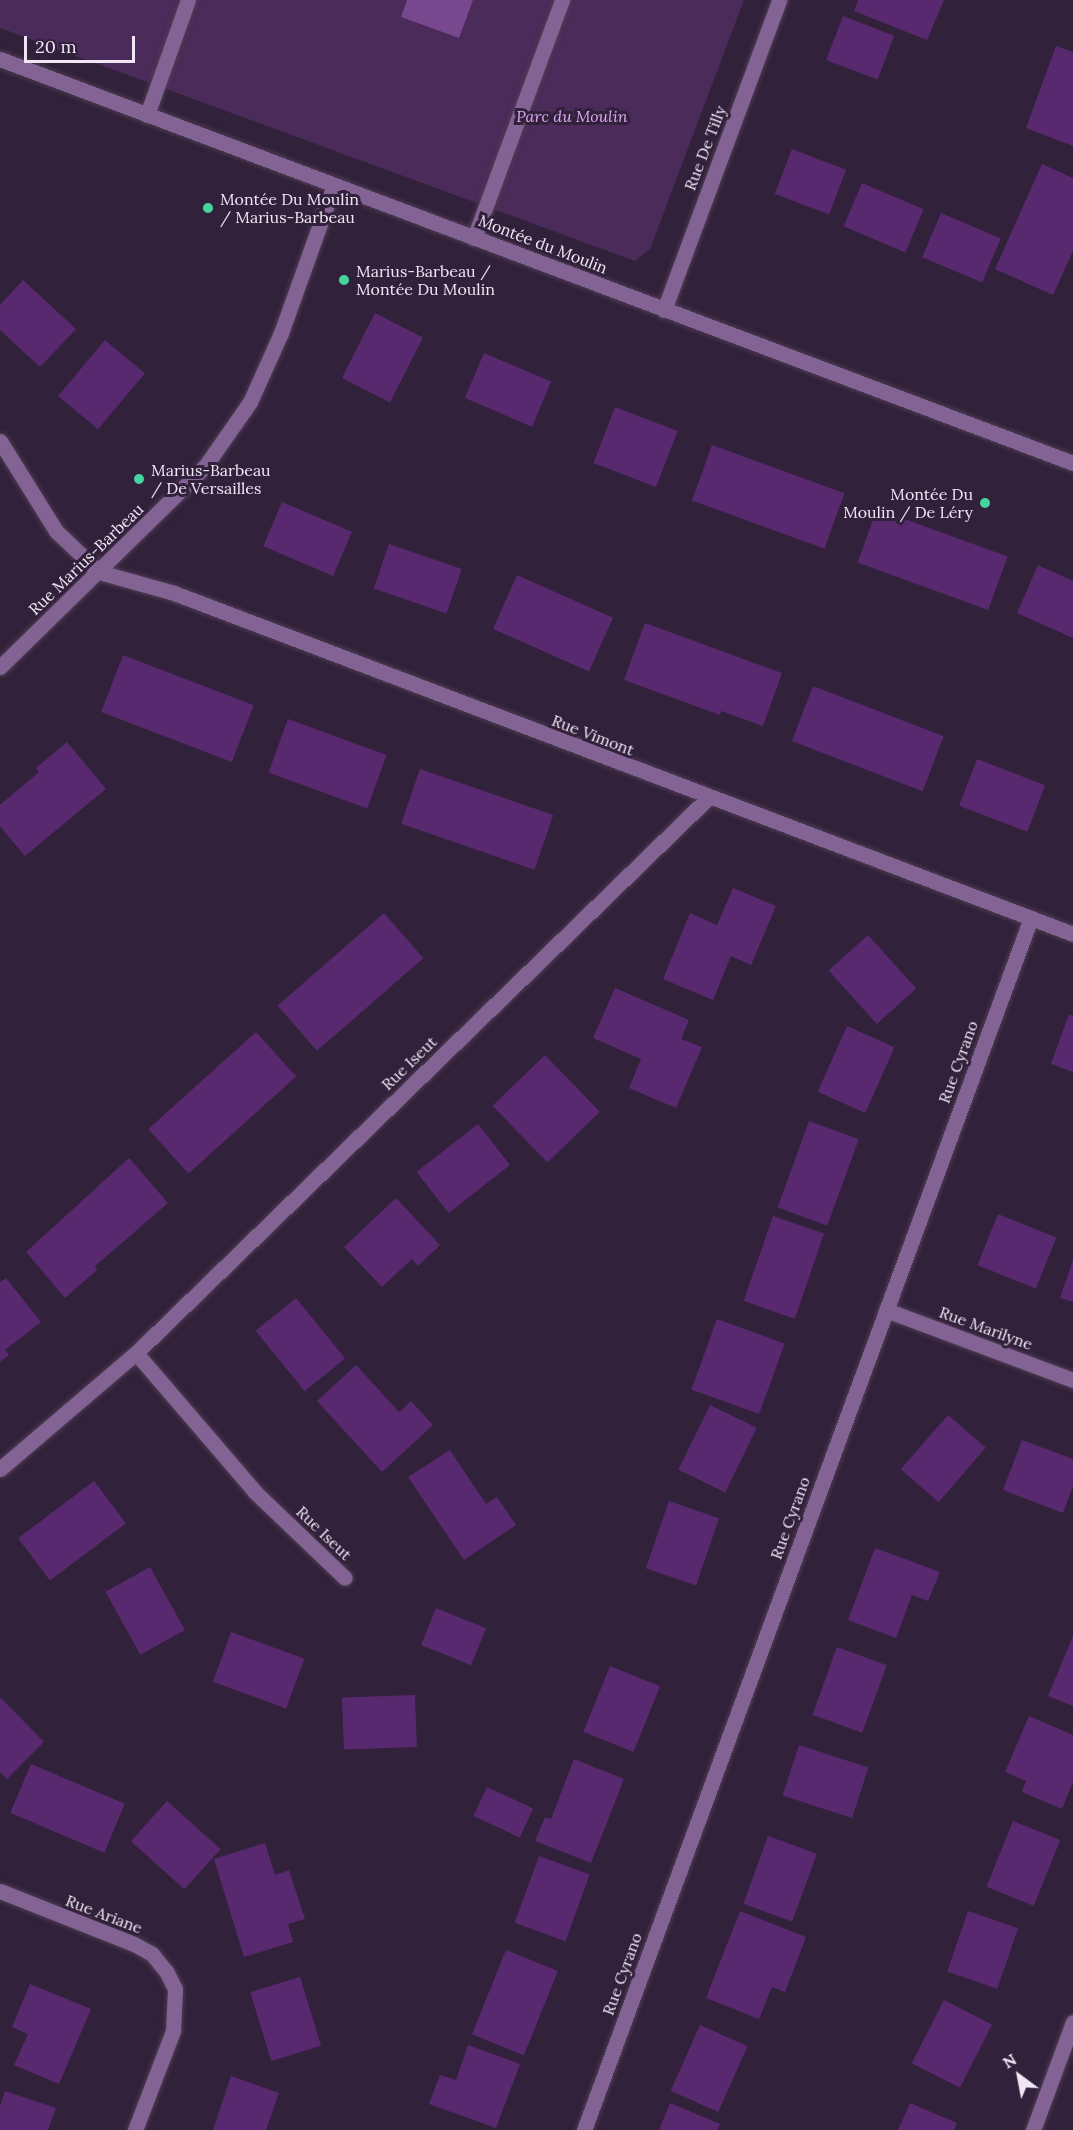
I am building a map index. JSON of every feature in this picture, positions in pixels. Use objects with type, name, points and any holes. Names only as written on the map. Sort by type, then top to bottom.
[{"type":"street","points":[[147,115],[188,0]]},
{"type":"street","points":[[474,238],[562,0]]},
{"type":"street","name":"Rue De Tilly","points":[[664,309],[779,0]]},
{"type":"street","name":"Montée du Moulin","points":[[0,59],[1073,463]]},
{"type":"street","name":"Rue Marius-Barbeau","points":[[0,668],[206,465],[250,402],[281,333],[334,185]]},
{"type":"street","points":[[0,441],[56,531],[99,572]]},
{"type":"street","name":"Rue Vimont","points":[[99,572],[174,593],[708,798],[1073,934]]},
{"type":"street","name":"Rue Iseut","points":[[0,1469],[136,1353],[708,798]]},
{"type":"street","name":"Rue Cyrano","points":[[584,2130],[1031,918]]},
{"type":"street","name":"Rue Marilyne","points":[[886,1310],[1073,1380]]},
{"type":"street","name":"Rue Iseut","points":[[136,1353],[255,1491],[345,1578]]},
{"type":"street","name":"Rue Ariane","points":[[0,1891],[134,1944],[152,1954],[166,1971],[175,1989],[173,2031],[135,2130]]},
{"type":"street","points":[[1033,2130],[1073,2022]]},
{"type":"green space","name":"Parc du Moulin","points":[[0,0],[744,0],[650,249],[635,261],[0,28]]},
{"type":"shaded area","points":[[407,0],[473,0],[459,38],[401,17]]},
{"type":"building","points":[[858,0],[944,0],[927,40],[854,11]]},
{"type":"building","points":[[843,16],[894,36],[878,80],[826,60]]},
{"type":"building","points":[[1056,46],[1073,52],[1073,146],[1026,128]]},
{"type":"building","points":[[792,149],[846,170],[829,215],[775,194]]},
{"type":"building","points":[[1042,164],[1073,178],[1073,251],[1053,295],[995,269]]},
{"type":"building","points":[[862,183],[924,209],[905,252],[844,226]]},
{"type":"building","points":[[941,213],[1001,238],[982,283],[922,257]]},
{"type":"building","points":[[23,280],[76,329],[40,367],[0,330],[0,305]]},
{"type":"building","points":[[375,313],[423,338],[390,403],[342,378]]},
{"type":"building","points":[[105,340],[145,373],[98,429],[58,396]]},
{"type":"building","points":[[484,353],[551,382],[532,427],[465,398]]},
{"type":"building","points":[[615,407],[678,431],[656,487],[593,463]]},
{"type":"building","points":[[712,445],[844,493],[824,549],[692,500]]},
{"type":"building","points":[[282,502],[352,532],[333,576],[263,546]]},
{"type":"building","points":[[877,509],[1008,557],[988,610],[858,563]]},
{"type":"building","points":[[389,544],[462,569],[447,614],[374,588]]},
{"type":"building","points":[[1038,565],[1073,581],[1073,638],[1017,613]]},
{"type":"building","points":[[517,575],[613,618],[589,672],[493,629]]},
{"type":"building","points":[[645,623],[782,673],[763,726],[721,711],[720,715],[624,680]]},
{"type":"building","points":[[123,655],[254,705],[232,762],[101,712]]},
{"type":"building","points":[[813,686],[944,736],[923,791],[792,741]]},
{"type":"building","points":[[288,719],[387,755],[367,808],[269,773]]},
{"type":"building","points":[[67,742],[106,789],[25,856],[0,826],[0,805],[39,772],[36,768]]},
{"type":"building","points":[[977,759],[1045,785],[1027,832],[959,806]]},
{"type":"building","points":[[420,769],[553,815],[534,870],[401,824]]},
{"type":"building","points":[[733,888],[776,906],[751,965],[731,956],[713,1000],[663,979],[690,913],[717,925]]},
{"type":"building","points":[[384,913],[423,958],[317,1051],[278,1006]]},
{"type":"building","points":[[868,935],[916,989],[877,1024],[829,970]]},
{"type":"building","points":[[615,988],[689,1020],[681,1039],[702,1047],[676,1108],[629,1088],[641,1059],[593,1038]]},
{"type":"building","points":[[1069,1014],[1073,1016],[1073,1072],[1051,1064]]},
{"type":"building","points":[[847,1026],[895,1047],[865,1113],[818,1092]]},
{"type":"building","points":[[256,1032],[296,1077],[188,1174],[148,1129]]},
{"type":"building","points":[[545,1055],[600,1112],[547,1163],[492,1106]]},
{"type":"building","points":[[809,1121],[859,1139],[827,1226],[778,1207]]},
{"type":"building","points":[[478,1124],[510,1165],[449,1213],[417,1172]]},
{"type":"building","points":[[129,1158],[168,1203],[95,1266],[97,1270],[65,1298],[26,1252]]},
{"type":"building","points":[[396,1198],[440,1245],[418,1266],[412,1259],[382,1287],[344,1247]]},
{"type":"building","points":[[998,1214],[1056,1238],[1036,1289],[977,1265]]},
{"type":"building","points":[[773,1216],[824,1234],[795,1319],[744,1301]]},
{"type":"building","points":[[1073,1260],[1073,1302],[1060,1298]]},
{"type":"building","points":[[6,1278],[41,1322],[5,1350],[9,1355],[0,1362],[0,1282]]},
{"type":"building","points":[[296,1298],[345,1359],[305,1391],[256,1331]]},
{"type":"building","points":[[717,1319],[785,1344],[759,1414],[691,1389]]},
{"type":"building","points":[[356,1365],[399,1412],[411,1401],[433,1425],[382,1472],[317,1401]]},
{"type":"building","points":[[710,1405],[757,1428],[725,1493],[678,1470]]},
{"type":"building","points":[[948,1415],[986,1448],[938,1502],[901,1469]]},
{"type":"building","points":[[1022,1440],[1073,1459],[1073,1486],[1063,1513],[1003,1490]]},
{"type":"building","points":[[450,1450],[486,1504],[497,1497],[516,1525],[464,1560],[408,1477]]},
{"type":"building","points":[[94,1481],[126,1523],[50,1581],[18,1538]]},
{"type":"building","points":[[669,1501],[719,1518],[696,1585],[646,1568]]},
{"type":"building","points":[[875,1548],[940,1572],[928,1601],[912,1595],[896,1638],[848,1620]]},
{"type":"building","points":[[150,1567],[185,1630],[140,1655],[105,1592]]},
{"type":"building","points":[[436,1608],[486,1628],[471,1665],[421,1645]]},
{"type":"building","points":[[231,1632],[304,1659],[286,1708],[213,1682]]},
{"type":"building","points":[[1073,1636],[1073,1706],[1048,1696]]},
{"type":"building","points":[[837,1647],[887,1665],[862,1733],[812,1715]]},
{"type":"building","points":[[610,1666],[660,1686],[633,1752],[583,1732]]},
{"type":"building","points":[[415,1695],[417,1747],[344,1750],[342,1698]]},
{"type":"building","points":[[0,1697],[44,1742],[7,1779],[0,1772]]},
{"type":"building","points":[[1029,1716],[1073,1735],[1073,1782],[1062,1809],[1022,1792],[1026,1781],[1005,1772]]},
{"type":"building","points":[[799,1745],[868,1768],[852,1818],[783,1795]]},
{"type":"building","points":[[574,1759],[624,1779],[591,1863],[535,1841],[545,1817],[551,1819]]},
{"type":"building","points":[[31,1764],[125,1804],[104,1853],[10,1813]]},
{"type":"building","points":[[487,1787],[533,1809],[520,1838],[473,1816]]},
{"type":"building","points":[[167,1801],[221,1849],[184,1889],[131,1841]]},
{"type":"building","points":[[1013,1821],[1060,1840],[1034,1906],[986,1887]]},
{"type":"building","points":[[768,1836],[817,1854],[792,1921],[743,1904]]},
{"type":"building","points":[[265,1843],[275,1875],[289,1870],[305,1919],[288,1924],[293,1942],[244,1957],[214,1859]]},
{"type":"building","points":[[539,1856],[590,1874],[565,1941],[515,1923]]},
{"type":"building","points":[[740,1911],[806,1937],[785,1992],[772,1987],[759,2019],[706,1998]]},
{"type":"building","points":[[968,1911],[1018,1928],[997,1989],[947,1972]]},
{"type":"building","points":[[506,1950],[558,1971],[524,2055],[472,2034]]},
{"type":"building","points":[[300,1977],[321,2046],[271,2061],[250,1992]]},
{"type":"building","points":[[30,1984],[91,2009],[59,2084],[14,2065],[28,2034],[12,2027]]},
{"type":"building","points":[[944,2000],[992,2025],[960,2088],[912,2063]]},
{"type":"building","points":[[700,2025],[748,2046],[718,2112],[671,2091]]},
{"type":"building","points":[[468,2045],[520,2064],[496,2128],[429,2104],[440,2075],[456,2080]]},
{"type":"building","points":[[231,2076],[279,2093],[266,2130],[213,2130]]},
{"type":"building","points":[[5,2091],[56,2108],[48,2130],[0,2130],[0,2106]]},
{"type":"building","points":[[670,2103],[720,2124],[717,2130],[659,2130]]},
{"type":"building","points":[[910,2103],[957,2123],[954,2130],[898,2130]]},
{"type":"place","name":"Montée Du Moulin / Marius-Barbeau","points":[[208,208]]},
{"type":"place","name":"Marius-Barbeau / Montée Du Moulin","points":[[344,280]]},
{"type":"place","name":"Marius-Barbeau / De Versailles","points":[[139,479]]},
{"type":"place","name":"Montée Du Moulin / De Léry","points":[[985,503]]}]
